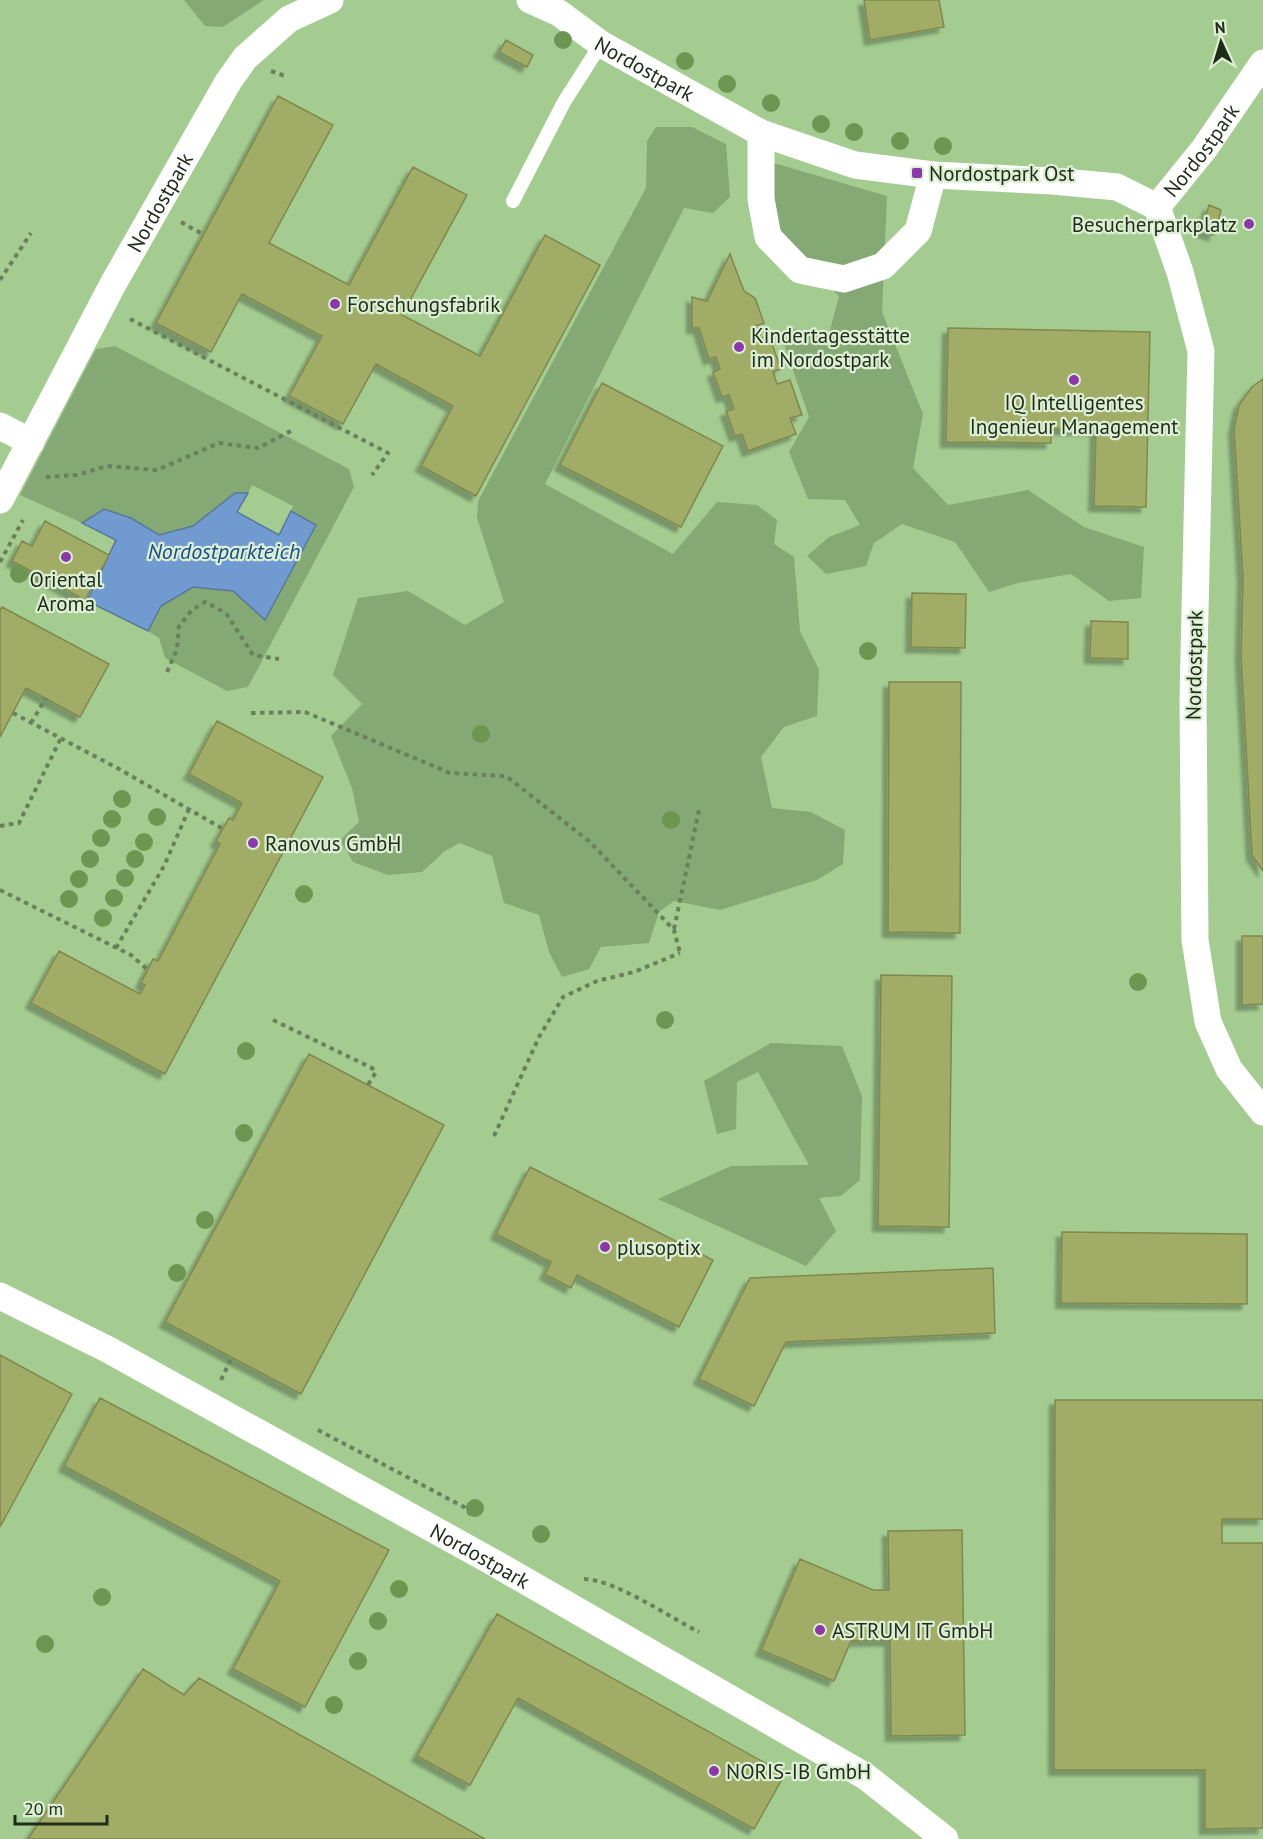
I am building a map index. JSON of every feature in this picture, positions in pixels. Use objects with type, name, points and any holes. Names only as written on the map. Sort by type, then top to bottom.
[{"type":"street","name":"Nordostpark","points":[[0,500],[113,284],[228,82],[245,58],[289,18],[330,0]]},
{"type":"street","name":"Nordostpark","points":[[530,0],[559,13],[601,44],[761,133],[855,165],[933,175],[1053,181],[1118,188],[1157,207],[1180,272],[1201,351],[1193,698],[1195,940],[1208,1022],[1229,1068],[1263,1112]]},
{"type":"street","name":"Nordostpark","points":[[1157,207],[1204,149],[1263,63]]},
{"type":"street","points":[[761,133],[761,199],[768,237],[800,270],[844,279],[884,266],[918,231],[933,175]]},
{"type":"street","points":[[0,426],[31,442]]},
{"type":"street","name":"Nordostpark","points":[[0,1296],[137,1366],[489,1560],[672,1665],[865,1776],[945,1839]]},
{"type":"lane","points":[[513,201],[564,102],[601,44]]},
{"type":"path","points":[[181,222],[204,235]]},
{"type":"path","points":[[0,280],[31,234]]},
{"type":"path","points":[[130,319],[388,453],[372,475]]},
{"type":"path","points":[[42,485],[47,476],[77,476],[107,466],[157,470],[219,443],[258,448],[291,430]]},
{"type":"path","points":[[0,562],[26,514]]},
{"type":"path","points":[[167,672],[177,649],[180,626],[192,610],[205,602],[226,613],[253,655],[279,659]]},
{"type":"path","points":[[31,723],[46,698]]},
{"type":"path","points":[[251,712],[304,712],[450,773],[506,776],[590,842],[674,930]]},
{"type":"path","points":[[13,713],[223,829]]},
{"type":"path","points":[[0,826],[19,823],[61,738]]},
{"type":"path","points":[[116,948],[164,866],[189,809]]},
{"type":"path","points":[[494,1136],[539,1036],[563,997],[597,981],[634,972],[680,953],[674,930],[699,810]]},
{"type":"path","points":[[0,890],[131,956],[148,969]]},
{"type":"path","points":[[273,1020],[372,1068],[376,1072],[368,1085]]},
{"type":"shaded area","points":[[0,0],[1263,0],[1263,1839],[0,1839]]},
{"type":"shaded area","points":[[184,0],[264,0],[223,27],[205,26]]},
{"type":"shaded area","points":[[656,127],[692,127],[726,144],[730,197],[713,213],[684,208],[545,484],[673,554],[717,502],[757,505],[777,520],[774,544],[794,557],[800,631],[819,670],[817,716],[784,727],[761,757],[772,808],[811,812],[845,830],[843,864],[817,880],[720,910],[674,901],[659,912],[649,943],[601,947],[589,969],[562,977],[549,952],[539,915],[504,903],[492,856],[460,843],[445,851],[422,872],[388,875],[353,862],[340,840],[359,822],[352,788],[331,736],[362,704],[333,675],[358,598],[408,591],[465,625],[504,602],[477,518],[478,501],[646,188],[647,141]]},
{"type":"shaded area","points":[[767,161],[887,196],[882,312],[923,414],[913,468],[948,505],[1028,490],[1084,527],[1144,547],[1141,598],[1109,601],[1071,574],[1018,583],[989,592],[955,542],[902,524],[874,543],[866,566],[826,574],[807,556],[829,537],[860,525],[845,500],[808,499],[789,452],[809,417],[782,338],[795,329],[828,338],[839,296],[794,253],[773,216]]},
{"type":"shaded area","points":[[115,346],[349,469],[354,487],[248,687],[227,691],[165,658],[159,638],[148,631],[161,606],[193,587],[233,591],[265,620],[315,525],[291,511],[293,506],[252,485],[248,493],[235,493],[193,526],[159,535],[131,518],[104,509],[82,523],[20,495],[96,349]]},
{"type":"shaded area","points":[[771,1043],[842,1046],[862,1096],[860,1180],[841,1196],[819,1198],[836,1231],[806,1266],[658,1199],[731,1166],[809,1165],[758,1072],[737,1082],[736,1129],[717,1134],[704,1081]]},
{"type":"water","name":"Nordostparkteich","points":[[235,493],[248,493],[237,512],[279,535],[291,511],[316,525],[265,620],[233,591],[193,587],[161,606],[148,631],[87,601],[116,540],[82,523],[104,509],[131,518],[159,535],[193,526]]},
{"type":"building","points":[[864,0],[939,0],[944,27],[870,40]]},
{"type":"building","points":[[506,40],[533,55],[527,67],[499,52]]},
{"type":"building","name":"Forschungsfabrik","points":[[278,96],[333,125],[269,243],[349,285],[413,167],[467,195],[402,315],[480,356],[545,235],[600,265],[476,496],[421,466],[453,406],[376,364],[343,424],[289,396],[322,336],[242,294],[211,352],[156,323]]},
{"type":"building","points":[[1209,205],[1221,210],[1214,235],[1201,231]]},
{"type":"building","name":"Kindertagesstätte im Nordostpark","points":[[730,254],[744,291],[755,298],[764,323],[756,326],[761,338],[769,336],[781,369],[773,372],[777,384],[790,380],[802,415],[790,418],[796,434],[748,451],[742,434],[735,436],[726,411],[734,409],[729,395],[722,397],[713,372],[720,369],[716,357],[709,359],[699,328],[692,328],[692,297],[707,301]]},
{"type":"building","points":[[948,328],[1150,332],[1146,507],[1094,506],[1096,430],[1051,429],[1051,443],[946,442]]},
{"type":"building","points":[[1263,379],[1263,871],[1252,855],[1241,656],[1243,578],[1234,429],[1239,405],[1252,387]]},
{"type":"building","points":[[602,383],[723,446],[681,527],[560,465]]},
{"type":"building","points":[[45,521],[109,555],[85,600],[12,561],[22,541],[32,546]]},
{"type":"building","points":[[912,593],[966,594],[965,648],[911,647]]},
{"type":"building","points":[[2,607],[109,664],[80,717],[26,688],[0,737],[0,610]]},
{"type":"building","points":[[1091,621],[1128,622],[1128,659],[1090,658]]},
{"type":"building","points":[[889,682],[961,682],[960,933],[888,932]]},
{"type":"building","points":[[217,721],[323,777],[165,1074],[31,1003],[59,951],[140,994],[145,985],[141,983],[153,959],[158,961],[220,844],[216,841],[229,818],[233,820],[242,803],[189,774]]},
{"type":"building","points":[[1242,936],[1263,936],[1263,1004],[1242,1005]]},
{"type":"building","points":[[881,975],[952,976],[949,1227],[878,1226]]},
{"type":"building","points":[[309,1054],[444,1125],[301,1394],[165,1322]]},
{"type":"building","name":"plusoptix","points":[[530,1167],[713,1260],[679,1327],[577,1275],[571,1288],[545,1274],[551,1262],[496,1234]]},
{"type":"building","points":[[1062,1232],[1247,1234],[1247,1304],[1061,1303]]},
{"type":"building","points":[[993,1268],[995,1333],[786,1342],[754,1406],[699,1379],[750,1278]]},
{"type":"building","points":[[0,1355],[72,1394],[0,1527]]},
{"type":"building","points":[[100,1398],[389,1550],[305,1707],[233,1669],[280,1581],[64,1466]]},
{"type":"building","points":[[1055,1400],[1263,1400],[1263,1519],[1222,1519],[1222,1543],[1263,1543],[1263,1828],[1205,1829],[1205,1770],[1054,1770]]},
{"type":"building","points":[[962,1530],[965,1735],[891,1736],[890,1640],[851,1641],[834,1681],[761,1650],[800,1559],[873,1590],[889,1590],[888,1531]]},
{"type":"building","points":[[497,1614],[785,1774],[754,1829],[518,1698],[470,1785],[417,1756]]},
{"type":"building","points":[[143,1669],[184,1695],[199,1678],[485,1839],[28,1839]]},
{"type":"place","name":"Nordostpark Ost","points":[[917,173]]},
{"type":"place","name":"Besucherparkplatz","points":[[1249,224]]},
{"type":"place","name":"Forschungsfabrik","points":[[335,304]]},
{"type":"place","name":"Kindertagesstätte im Nordostpark","points":[[739,347]]},
{"type":"place","name":"IQ Intelligentes Ingenieur Management","points":[[1074,380]]},
{"type":"place","name":"Oriental Aroma","points":[[66,557]]},
{"type":"place","name":"Ranovus GmbH","points":[[253,843]]},
{"type":"place","name":"plusoptix","points":[[605,1247]]},
{"type":"place","name":"ASTRUM IT GmbH","points":[[820,1630]]},
{"type":"place","name":"NORIS-IB GmbH","points":[[714,1771]]}]
